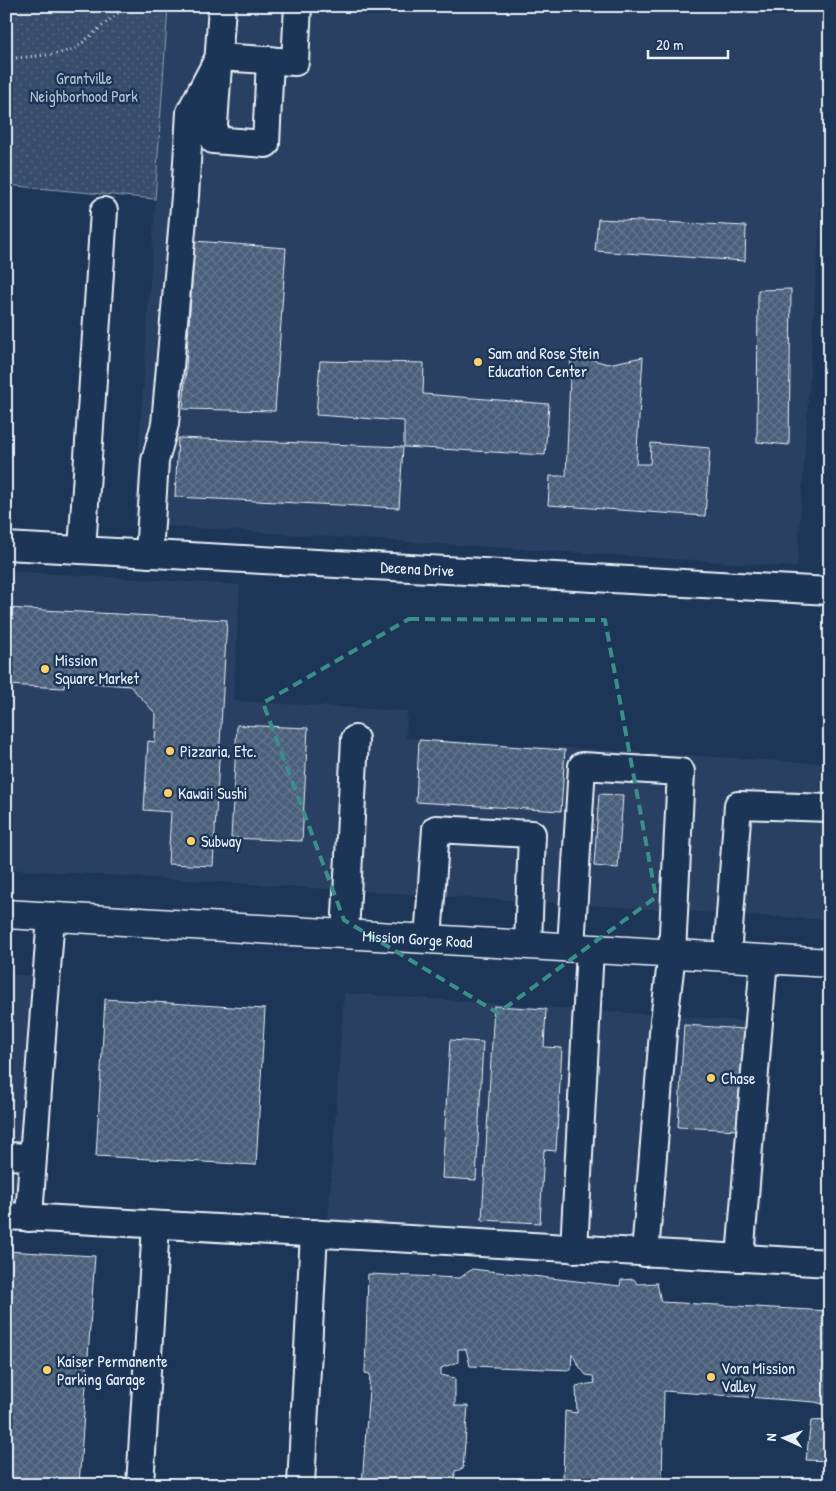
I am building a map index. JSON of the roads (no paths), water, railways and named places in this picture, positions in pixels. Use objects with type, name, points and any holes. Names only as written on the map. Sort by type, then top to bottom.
[{"type":"main road","name":"Mission Gorge Road","points":[[6,914],[830,963]]},
{"type":"street","points":[[222,6],[213,140],[266,144],[270,60]]},
{"type":"street","points":[[219,57],[295,62],[298,6]]},
{"type":"street","points":[[149,554],[154,461],[166,424],[186,196],[190,112],[219,57]]},
{"type":"street","points":[[82,550],[104,211]]},
{"type":"street","name":"Decena Drive","points":[[6,546],[830,591]]},
{"type":"street","points":[[345,934],[355,739]]},
{"type":"street","points":[[574,1249],[582,766],[681,772],[672,953],[664,1021],[645,1253]]},
{"type":"street","points":[[727,957],[738,805],[830,808]]},
{"type":"street","points":[[428,939],[436,829],[532,834],[528,944]]},
{"type":"street","points":[[51,916],[33,1157],[18,1217],[830,1263]]},
{"type":"street","points":[[740,1258],[764,959]]},
{"type":"street","points":[[6,1156],[33,1157]]},
{"type":"street","points":[[140,1485],[156,1225]]},
{"type":"street","points":[[301,1485],[314,1234]]},
{"type":"place","name":"Sam and Rose Stein Education Center","points":[[478,362]]},
{"type":"place","name":"Mission Square Market","points":[[45,669]]},
{"type":"place","name":"Pizzaria, Etc.","points":[[170,751]]},
{"type":"place","name":"Kawaii Sushi","points":[[168,793]]},
{"type":"place","name":"Subway","points":[[191,841]]},
{"type":"place","name":"Chase","points":[[711,1078]]},
{"type":"place","name":"Kaiser Permanente Parking Garage","points":[[47,1370]]},
{"type":"place","name":"Vora Mission Valley","points":[[711,1377]]},
{"type":"park label","name":"Grantville Neighborhood Park","points":[[84,87]]}]
